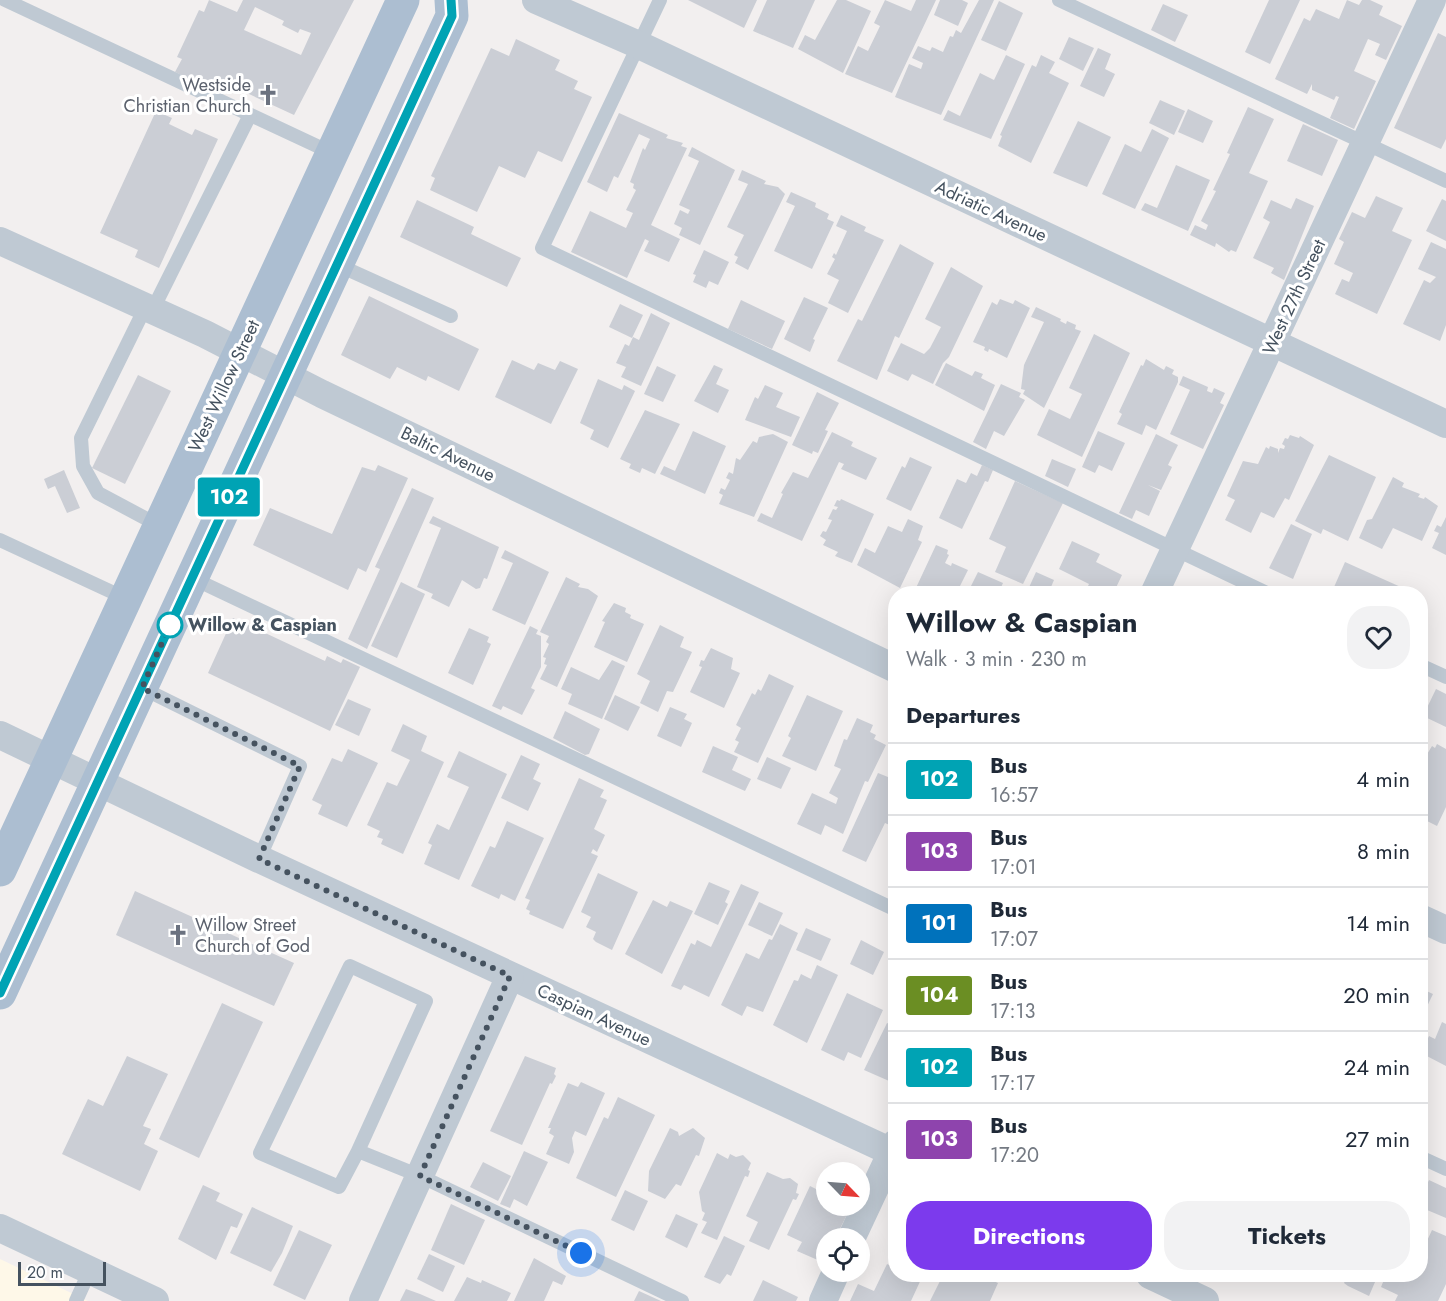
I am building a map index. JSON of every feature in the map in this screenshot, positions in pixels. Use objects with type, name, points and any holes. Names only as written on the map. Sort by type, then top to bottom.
[{"type":"main road","name":"West Willow Street","points":[[4,852],[52,759],[403,0]]},
{"type":"main road","points":[[0,993],[452,16],[451,0]]},
{"type":"street","name":"Adriatic Avenue","points":[[536,0],[639,45],[1446,424]]},
{"type":"street","name":"West 27th Street","points":[[1158,586],[1432,0]]},
{"type":"street","name":"Baltic Avenue","points":[[1,244],[150,308],[888,665]]},
{"type":"street","name":"Caspian Avenue","points":[[0,735],[510,976],[888,1147]]},
{"type":"street","points":[[1428,922],[1446,930]]},
{"type":"street","points":[[363,1301],[510,976]]},
{"type":"street","points":[[856,1228],[888,1162]]},
{"type":"street","points":[[0,1228],[155,1301]]},
{"type":"street","points":[[823,1301],[832,1282]]},
{"type":"street","points":[[1165,1282],[1205,1301]]},
{"type":"lane","points":[[5,0],[332,153]]},
{"type":"lane","points":[[660,0],[542,248],[1252,586]]},
{"type":"lane","points":[[1059,0],[1446,181]]},
{"type":"lane","points":[[160,526],[98,493],[83,466],[81,438],[250,115]]},
{"type":"lane","points":[[338,265],[451,316]]},
{"type":"lane","points":[[0,540],[127,598]]},
{"type":"lane","points":[[192,578],[888,906]]},
{"type":"lane","points":[[1428,668],[1446,676]]},
{"type":"lane","points":[[142,688],[300,766],[259,859]]},
{"type":"lane","points":[[350,966],[426,1001],[358,1151],[339,1187],[260,1153],[350,966]]},
{"type":"lane","points":[[358,1151],[420,1176],[682,1301]]},
{"type":"lane","points":[[1428,1161],[1446,1169]]},
{"type":"lane","points":[[76,1301],[90,1270]]},
{"type":"shaded area","points":[[0,1259],[88,1301],[0,1301]]},
{"type":"building","points":[[209,0],[237,12],[243,0],[354,0],[294,115],[223,82],[218,92],[175,72],[182,59],[177,57],[199,10],[204,12]],"holes":[[[255,7],[284,21],[282,25],[298,33],[300,29],[311,33],[301,55],[244,30]]]},
{"type":"building","points":[[688,0],[757,0],[744,28]]},
{"type":"building","points":[[767,0],[815,0],[793,48],[753,31]]},
{"type":"building","points":[[837,0],[846,0],[871,11],[843,73],[798,49],[805,35],[815,40]]},
{"type":"building","points":[[885,0],[911,11],[916,0],[936,0],[892,93],[845,74],[858,46],[868,51],[880,26],[874,23]]},
{"type":"building","points":[[940,0],[962,0],[968,3],[958,26],[934,15]]},
{"type":"building","points":[[979,0],[994,0],[941,115],[895,97],[909,64],[921,69],[923,63],[912,58],[918,46],[930,51],[932,47],[943,52],[950,36],[953,37],[956,30],[961,33]]},
{"type":"building","points":[[1269,0],[1300,0],[1270,64],[1245,52]]},
{"type":"building","points":[[1347,0],[1359,5],[1362,0],[1370,0],[1383,6],[1379,15],[1402,26],[1386,60],[1375,55],[1380,44],[1368,39],[1354,71],[1376,81],[1354,129],[1330,118],[1339,97],[1336,96],[1334,100],[1312,90],[1312,84],[1307,94],[1275,79],[1304,18],[1310,21],[1316,9],[1339,19]]},
{"type":"building","points":[[999,1],[1023,13],[1006,51],[981,40]]},
{"type":"building","points":[[1163,4],[1188,15],[1175,42],[1151,30]]},
{"type":"building","points":[[1438,33],[1446,37],[1446,139],[1441,149],[1394,128]]},
{"type":"building","points":[[1069,37],[1094,48],[1083,71],[1059,59]]},
{"type":"building","points":[[516,39],[560,60],[555,70],[578,81],[574,89],[592,97],[562,162],[538,151],[525,178],[499,166],[477,212],[430,190],[435,178],[431,176],[491,48],[509,56]]},
{"type":"building","points":[[1098,48],[1111,54],[1105,69],[1115,74],[1104,97],[1080,86]]},
{"type":"building","points":[[1006,55],[1025,64],[991,139],[943,120],[948,110],[960,116],[980,73],[994,80]]},
{"type":"building","points":[[1041,55],[1055,62],[1049,73],[1069,83],[1031,163],[998,146],[1002,136],[1000,135],[1032,65],[1036,67]]},
{"type":"building","points":[[1160,100],[1185,111],[1174,135],[1149,123]]},
{"type":"building","points":[[1248,107],[1274,119],[1249,173],[1268,181],[1236,252],[1231,250],[1229,252],[1216,243],[1215,247],[1190,235],[1195,225],[1206,230],[1208,225],[1201,221],[1216,191],[1213,190],[1230,154],[1227,153]]},
{"type":"building","points":[[1188,109],[1213,121],[1203,143],[1178,132]]},
{"type":"building","points":[[156,111],[172,118],[169,124],[192,135],[195,129],[218,139],[159,268],[135,257],[138,250],[100,233]]},
{"type":"building","points":[[619,113],[668,135],[666,138],[683,143],[681,146],[687,148],[651,225],[680,239],[669,262],[644,251],[649,241],[645,239],[627,278],[571,252],[590,211],[626,228],[633,213],[626,210],[636,190],[633,188],[634,184],[630,182],[643,148],[645,150],[650,139],[639,134],[618,178],[614,176],[607,192],[587,182]]},
{"type":"building","points":[[1078,121],[1111,137],[1087,187],[1053,173]]},
{"type":"building","points":[[1303,124],[1338,140],[1322,176],[1287,161]]},
{"type":"building","points":[[1152,129],[1169,138],[1135,209],[1102,194],[1125,144],[1141,152]]},
{"type":"building","points":[[692,147],[735,170],[700,245],[679,235],[682,228],[674,224],[680,210],[688,214],[690,210],[679,205],[699,161],[688,156]]},
{"type":"building","points":[[1176,165],[1210,180],[1188,231],[1141,210],[1145,203],[1157,208]]},
{"type":"building","points":[[742,170],[766,181],[764,184],[778,187],[785,194],[748,270],[735,263],[738,257],[734,255],[744,235],[727,227],[748,184],[738,180]]},
{"type":"building","points":[[791,192],[816,203],[815,207],[829,214],[827,219],[834,222],[812,269],[774,251],[795,206],[786,202]]},
{"type":"building","points":[[1376,196],[1403,208],[1392,231],[1412,240],[1377,314],[1335,294],[1342,279],[1349,282],[1353,273],[1334,264],[1344,242],[1339,239],[1352,212],[1365,218]]},
{"type":"building","points":[[1296,198],[1314,206],[1284,280],[1271,273],[1274,268],[1253,258],[1270,222],[1263,218],[1271,200],[1291,209]]},
{"type":"building","points":[[1442,199],[1446,201],[1446,241],[1426,231]]},
{"type":"building","points":[[417,200],[474,227],[471,234],[521,258],[507,287],[400,237]]},
{"type":"building","points":[[841,215],[866,227],[864,231],[884,240],[848,313],[828,303],[839,280],[827,274],[835,259],[832,257],[834,253],[836,255],[847,231],[836,226]]},
{"type":"building","points":[[1431,242],[1446,249],[1446,325],[1440,341],[1403,324],[1424,280],[1430,283],[1436,277],[1418,269]]},
{"type":"building","points":[[900,244],[934,263],[899,338],[895,336],[877,380],[837,361],[858,319],[862,321]]},
{"type":"building","points":[[704,250],[729,262],[718,285],[709,281],[706,288],[693,282],[696,275],[693,274]]},
{"type":"building","points":[[951,267],[983,286],[949,357],[943,363],[933,384],[912,374],[908,381],[887,371],[901,343],[924,354],[930,348],[941,327],[925,319]]},
{"type":"building","points":[[369,296],[479,349],[459,391],[428,376],[426,381],[397,367],[390,379],[341,355]]},
{"type":"building","points":[[804,297],[828,308],[813,339],[815,340],[810,352],[784,339]]},
{"type":"building","points":[[1000,299],[1013,304],[1015,300],[1030,308],[1007,358],[989,349],[988,352],[984,350],[985,347],[973,342],[992,302],[997,305]]},
{"type":"building","points":[[741,300],[785,321],[772,349],[728,329]]},
{"type":"building","points":[[620,304],[643,315],[632,338],[609,327]]},
{"type":"building","points":[[1036,307],[1061,319],[1060,321],[1066,324],[1067,321],[1076,325],[1075,329],[1081,331],[1044,408],[1023,394],[1025,390],[1021,389],[1024,365],[1044,322],[1031,317]]},
{"type":"building","points":[[651,313],[670,323],[641,386],[621,377],[626,367],[616,363],[625,344],[629,346],[633,337],[639,340]]},
{"type":"building","points":[[1094,334],[1130,353],[1082,457],[1037,435],[1049,409],[1070,419],[1082,394],[1069,388]]},
{"type":"building","points":[[1146,359],[1164,370],[1166,366],[1174,370],[1172,374],[1178,377],[1178,382],[1156,430],[1146,425],[1142,435],[1117,424],[1122,414],[1119,412]]},
{"type":"building","points":[[512,360],[534,370],[538,363],[555,370],[560,361],[578,369],[551,424],[495,397]]},
{"type":"building","points":[[946,363],[972,376],[975,371],[983,374],[981,378],[995,385],[984,411],[935,385]]},
{"type":"building","points":[[714,365],[723,369],[716,384],[729,390],[718,413],[694,401]]},
{"type":"building","points":[[657,366],[676,375],[663,402],[644,394]]},
{"type":"building","points":[[138,375],[171,391],[125,484],[92,468]]},
{"type":"building","points":[[1183,376],[1208,387],[1207,391],[1212,393],[1214,388],[1225,393],[1220,403],[1224,405],[1203,449],[1170,434],[1190,390],[1179,385]]},
{"type":"building","points":[[598,379],[622,390],[624,385],[635,391],[608,448],[590,439],[594,430],[580,423]]},
{"type":"building","points":[[1001,384],[1021,393],[1019,397],[1025,400],[1004,436],[994,431],[986,449],[973,442]]},
{"type":"building","points":[[765,385],[783,393],[776,407],[800,417],[791,437],[745,420],[755,397],[758,399]]},
{"type":"building","points":[[817,392],[839,403],[825,430],[828,431],[818,453],[813,451],[812,454],[792,445]]},
{"type":"building","points":[[645,410],[680,424],[655,474],[642,468],[640,473],[629,468],[631,464],[620,459]]},
{"type":"building","points":[[693,431],[726,446],[705,494],[660,474],[664,466],[675,471]]},
{"type":"building","points":[[1098,431],[1125,443],[1112,471],[1099,465],[1095,473],[1082,467]]},
{"type":"building","points":[[832,432],[853,442],[851,446],[877,458],[866,480],[841,469],[844,464],[839,462],[802,541],[757,521],[761,513],[772,518],[783,494],[781,493],[793,472],[808,478]]},
{"type":"building","points":[[773,434],[788,442],[754,517],[719,504],[723,495],[719,493],[721,488],[725,490],[730,480],[726,478],[729,472],[733,474],[736,458],[740,460],[753,441],[757,443],[759,437]]},
{"type":"building","points":[[1156,434],[1178,445],[1168,465],[1172,467],[1161,490],[1148,485],[1160,491],[1149,516],[1136,510],[1132,519],[1119,513]]},
{"type":"building","points":[[1290,435],[1299,438],[1300,436],[1314,445],[1289,500],[1285,498],[1274,518],[1261,512],[1251,533],[1225,520],[1235,500],[1227,496],[1243,461],[1258,464],[1266,447],[1269,449],[1270,446],[1278,449],[1278,453],[1280,448],[1284,449],[1285,446],[1282,444]]},
{"type":"building","points":[[1329,455],[1376,477],[1348,541],[1323,529],[1321,534],[1295,521]]},
{"type":"building","points":[[910,457],[932,467],[911,511],[886,499],[902,466],[905,468]]},
{"type":"building","points":[[1052,459],[1076,469],[1068,487],[1045,476]]},
{"type":"building","points":[[378,465],[408,478],[366,572],[358,568],[348,590],[253,545],[270,508],[332,534],[362,467],[375,471]]},
{"type":"building","points":[[982,465],[993,470],[988,482],[985,481],[962,529],[939,518],[957,479],[966,483],[971,473],[977,476]]},
{"type":"building","points":[[64,470],[80,508],[67,513],[55,486],[48,489],[44,479]]},
{"type":"building","points":[[1393,477],[1404,483],[1402,487],[1420,494],[1418,497],[1424,499],[1425,497],[1438,506],[1422,541],[1393,528],[1382,549],[1359,538],[1367,520],[1372,519]]},
{"type":"building","points":[[1015,481],[1063,503],[1023,584],[995,572],[1006,547],[989,539]]},
{"type":"building","points":[[412,488],[434,498],[367,649],[348,639],[380,569],[375,567]]},
{"type":"building","points":[[841,499],[874,514],[852,563],[835,556],[838,552],[823,545],[826,540],[820,536],[823,531],[826,532],[832,520],[828,519],[833,509],[836,510],[838,507],[834,506],[837,500]]},
{"type":"building","points":[[433,516],[499,547],[487,579],[484,578],[480,588],[476,589],[462,580],[449,607],[431,598],[433,594],[417,587],[441,528],[429,523]]},
{"type":"building","points":[[1446,517],[1446,555],[1432,548],[1439,533],[1434,531],[1437,525],[1441,527]]},
{"type":"building","points":[[908,519],[923,526],[918,540],[922,542],[901,586],[896,586],[857,565],[865,548],[875,553],[888,526],[902,532]]},
{"type":"building","points":[[1291,524],[1312,534],[1293,579],[1269,568]]},
{"type":"building","points":[[1072,541],[1100,554],[1096,562],[1122,575],[1117,586],[1088,586],[1089,584],[1059,569]]},
{"type":"building","points":[[936,545],[948,550],[949,555],[945,563],[951,566],[952,563],[968,570],[960,586],[917,586]]},
{"type":"building","points":[[505,550],[549,572],[525,625],[492,610],[513,563],[501,558]]},
{"type":"building","points":[[1345,562],[1399,586],[1334,586]]},
{"type":"building","points":[[978,572],[1003,583],[1002,586],[971,586]]},
{"type":"building","points":[[1036,572],[1054,580],[1051,586],[1030,586]]},
{"type":"building","points":[[566,577],[580,584],[578,587],[588,589],[598,596],[557,687],[540,679],[547,665],[544,664],[546,658],[543,657],[549,644],[546,642],[549,636],[540,632]]},
{"type":"building","points":[[401,582],[425,594],[397,658],[371,646]]},
{"type":"building","points":[[614,603],[626,608],[625,612],[631,615],[630,618],[644,624],[627,662],[594,647],[605,622],[602,621]]},
{"type":"building","points":[[233,618],[325,661],[327,656],[341,663],[343,659],[360,667],[330,731],[208,673]]},
{"type":"building","points":[[660,625],[684,637],[680,647],[692,652],[673,692],[667,691],[658,712],[640,703],[650,681],[637,674]]},
{"type":"building","points":[[530,626],[538,630],[536,634],[541,636],[541,667],[531,688],[535,690],[522,715],[503,706],[501,710],[492,706]]},
{"type":"building","points":[[469,628],[489,637],[487,642],[491,644],[473,685],[448,673]]},
{"type":"building","points":[[711,648],[733,658],[731,669],[740,673],[724,708],[690,692],[702,667],[699,666],[701,660],[704,661]]},
{"type":"building","points":[[612,660],[625,666],[602,719],[568,704],[572,694],[561,689],[571,667],[599,680]]},
{"type":"building","points":[[769,674],[794,686],[758,763],[734,752],[739,742],[735,740],[741,728],[736,725],[752,693],[755,695],[758,689],[761,691]]},
{"type":"building","points":[[1436,689],[1446,694],[1446,727],[1428,718],[1428,706]]},
{"type":"building","points":[[615,695],[640,707],[628,731],[604,719]]},
{"type":"building","points":[[807,695],[843,711],[816,771],[782,756],[791,738],[788,736]]},
{"type":"building","points":[[348,699],[371,709],[359,736],[335,725]]},
{"type":"building","points":[[670,707],[687,714],[684,719],[692,723],[681,747],[657,736]]},
{"type":"building","points":[[565,711],[600,729],[589,754],[585,755],[553,738]]},
{"type":"building","points":[[857,718],[873,725],[870,732],[876,735],[874,739],[886,745],[868,782],[865,781],[843,834],[825,825],[821,835],[797,824],[812,793],[836,804],[838,798],[829,793],[841,769],[834,766],[844,739],[847,740]]},
{"type":"building","points":[[403,724],[427,736],[421,751],[444,762],[403,854],[381,844],[383,839],[377,837],[380,831],[367,825],[387,782],[397,786],[410,760],[391,751]]},
{"type":"building","points":[[1437,744],[1446,749],[1446,807],[1437,826],[1428,822],[1428,753],[1432,746],[1435,748]]},
{"type":"building","points":[[713,746],[738,757],[732,770],[751,779],[745,791],[702,772]]},
{"type":"building","points":[[348,749],[378,763],[347,827],[318,814],[322,805],[312,800],[332,758],[342,762]]},
{"type":"building","points":[[459,751],[507,774],[459,880],[424,864],[432,845],[428,843],[437,824],[449,830],[469,787],[447,777]]},
{"type":"building","points":[[521,755],[540,764],[533,779],[541,783],[528,811],[501,798]]},
{"type":"building","points":[[767,757],[791,768],[781,789],[757,779]]},
{"type":"building","points":[[878,773],[888,777],[888,824],[885,823],[866,862],[842,851]]},
{"type":"building","points":[[579,778],[604,790],[600,797],[607,800],[594,829],[605,835],[597,852],[593,849],[591,853],[598,856],[563,929],[529,914],[530,911],[526,909],[530,900],[525,898]]},
{"type":"building","points":[[507,821],[544,838],[515,901],[501,894],[499,899],[471,886],[490,846],[495,848]]},
{"type":"building","points":[[598,873],[638,892],[612,950],[593,939],[596,932],[586,927],[591,917],[581,912]]},
{"type":"building","points":[[709,882],[730,891],[725,902],[728,904],[718,925],[694,914]]},
{"type":"building","points":[[741,884],[759,892],[709,997],[684,985],[681,990],[671,986],[691,943],[695,945],[697,940],[711,947]]},
{"type":"building","points":[[135,891],[294,963],[274,1006],[116,935]]},
{"type":"building","points":[[653,900],[667,907],[670,901],[693,911],[662,974],[625,954]]},
{"type":"building","points":[[759,902],[783,913],[772,936],[748,925]]},
{"type":"building","points":[[780,924],[798,933],[763,1012],[747,1006],[742,1016],[721,1005],[746,953],[759,959]]},
{"type":"building","points":[[806,928],[831,939],[821,961],[796,950]]},
{"type":"building","points":[[861,940],[884,952],[873,975],[850,964]]},
{"type":"building","points":[[817,965],[838,975],[807,1043],[773,1025],[794,980],[798,981],[801,974],[811,979]]},
{"type":"building","points":[[1428,992],[1433,994],[1428,1004]]},
{"type":"building","points":[[847,993],[883,1010],[861,1058],[848,1052],[844,1061],[821,1050]]},
{"type":"building","points":[[222,1003],[263,1022],[199,1158],[159,1139]]},
{"type":"building","points":[[1442,1022],[1446,1024],[1446,1066],[1428,1057],[1428,1038],[1429,1036],[1435,1039]]},
{"type":"building","points":[[887,1023],[888,1023],[888,1080],[864,1070]]},
{"type":"building","points":[[127,1056],[168,1074],[143,1126],[151,1129],[144,1144],[158,1151],[140,1191],[62,1154],[88,1099],[103,1106]]},
{"type":"building","points":[[525,1056],[556,1068],[554,1074],[556,1076],[552,1084],[550,1083],[522,1145],[490,1131]]},
{"type":"building","points":[[581,1082],[605,1093],[586,1136],[575,1131],[572,1138],[574,1152],[569,1164],[546,1154],[554,1136],[549,1133],[551,1128],[548,1128],[568,1083],[578,1087]]},
{"type":"building","points":[[618,1097],[655,1115],[616,1197],[576,1178],[604,1117],[608,1119]]},
{"type":"building","points":[[670,1128],[678,1132],[679,1136],[693,1128],[705,1138],[699,1156],[696,1155],[681,1186],[676,1184],[665,1199],[648,1191],[649,1171]]},
{"type":"building","points":[[524,1151],[548,1162],[527,1206],[514,1199],[510,1208],[500,1204]]},
{"type":"building","points":[[717,1153],[728,1159],[730,1154],[736,1157],[743,1155],[751,1163],[748,1177],[745,1176],[717,1240],[701,1233],[707,1222],[702,1220],[705,1213],[702,1211],[699,1192]]},
{"type":"building","points":[[483,1162],[511,1176],[498,1201],[470,1187]]},
{"type":"building","points":[[767,1172],[783,1179],[790,1178],[798,1184],[796,1193],[799,1194],[796,1200],[793,1199],[769,1250],[749,1241],[758,1222],[746,1216]]},
{"type":"building","points":[[1429,1180],[1446,1188],[1446,1218],[1428,1210]]},
{"type":"building","points":[[203,1185],[220,1193],[216,1201],[243,1214],[237,1228],[231,1226],[216,1260],[178,1239]]},
{"type":"building","points":[[810,1186],[816,1189],[816,1216],[846,1216],[840,1228],[816,1228],[816,1259],[797,1251],[802,1242],[787,1235]]},
{"type":"building","points":[[625,1190],[648,1201],[634,1231],[611,1220]]},
{"type":"building","points":[[451,1204],[485,1220],[464,1265],[431,1250]]},
{"type":"building","points":[[252,1207],[293,1226],[271,1272],[230,1253]]},
{"type":"building","points":[[676,1214],[698,1224],[687,1248],[665,1237]]},
{"type":"building","points":[[299,1230],[332,1245],[305,1300],[273,1285]]},
{"type":"building","points":[[1432,1230],[1446,1236],[1446,1284],[1438,1301],[1395,1301],[1398,1295],[1381,1287],[1383,1282],[1428,1282],[1428,1239]]},
{"type":"building","points":[[724,1236],[745,1246],[731,1276],[727,1274],[720,1284],[704,1277]]},
{"type":"building","points":[[429,1254],[455,1266],[443,1292],[417,1279]]},
{"type":"building","points":[[534,1258],[566,1276],[562,1285],[553,1281],[544,1301],[514,1301]]},
{"type":"building","points":[[887,1264],[888,1282],[920,1282],[911,1301],[850,1301],[858,1284],[874,1291]]},
{"type":"building","points":[[467,1277],[481,1283],[482,1280],[511,1293],[507,1301],[454,1301]]},
{"type":"building","points":[[763,1280],[798,1297],[796,1301],[753,1301]]},
{"type":"building","points":[[940,1282],[998,1283],[990,1301],[930,1301]]},
{"type":"building","points":[[1344,1282],[1375,1282],[1369,1296]]},
{"type":"building","points":[[406,1289],[420,1294],[436,1301],[400,1301]]},
{"type":"building","points":[[639,1291],[661,1301],[634,1301]]},
{"type":"bus line","name":"102","points":[[0,993],[452,16],[451,0]]},
{"type":"place","name":"Westside Christian Church","points":[[268,95]]},
{"type":"place","name":"Willow & Caspian","points":[[170,625]]},
{"type":"place","name":"Willow Street Church of God","points":[[178,935]]},
{"type":"route","points":[[170,625],[142,688],[300,766],[259,859],[510,976],[420,1176],[581,1253]]}]
